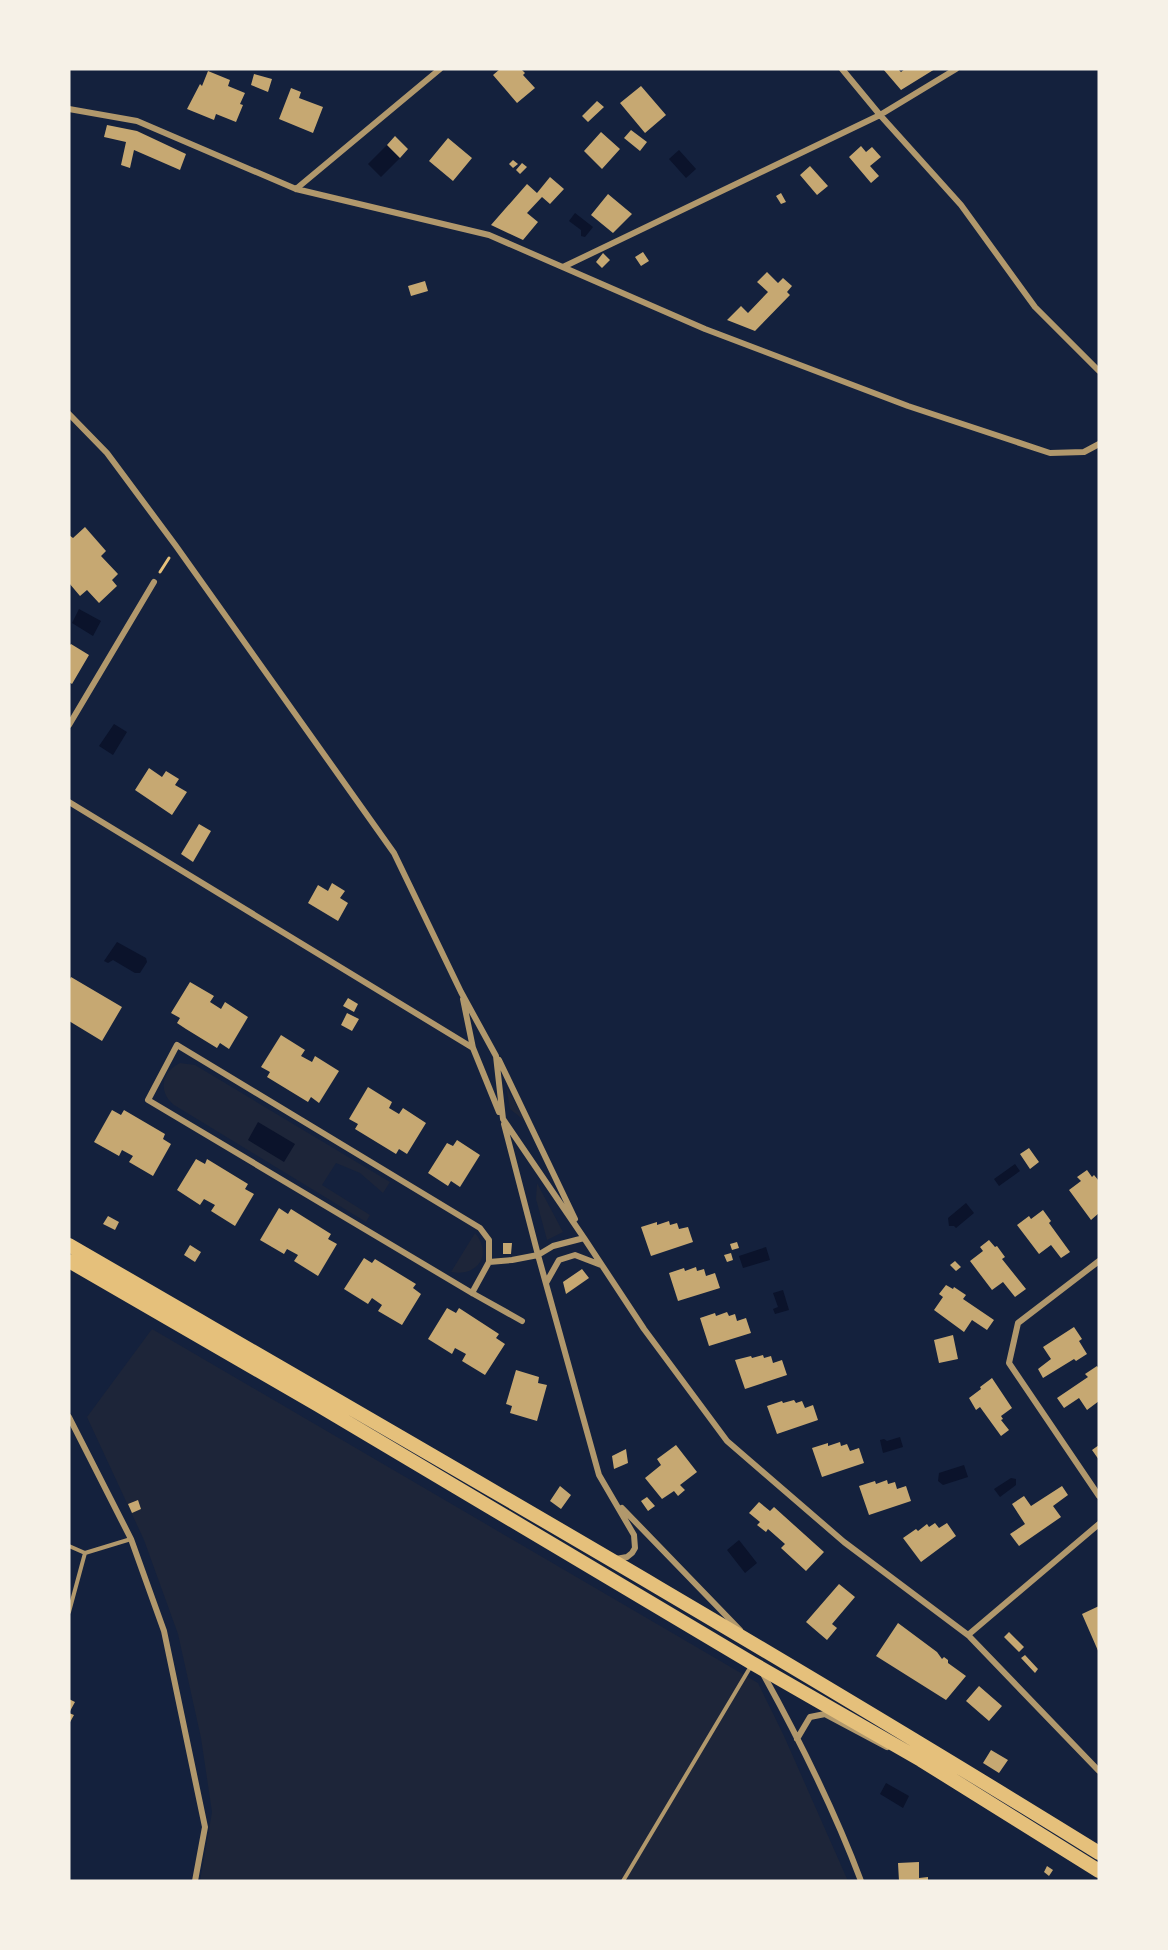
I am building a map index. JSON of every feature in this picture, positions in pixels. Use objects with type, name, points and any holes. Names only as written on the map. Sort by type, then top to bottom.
[{"type":"highway","points":[[69,1245],[753,1643],[1099,1853]]},
{"type":"highway","points":[[69,1261],[921,1760],[1099,1871]]},
{"type":"street","points":[[296,189],[440,69]]},
{"type":"street","points":[[842,69],[961,205],[1035,306],[1099,371]]},
{"type":"street","points":[[563,267],[880,115],[956,69]]},
{"type":"street","points":[[69,109],[137,121],[296,189],[489,236],[705,329],[908,406],[1050,453],[1084,452],[1099,444]]},
{"type":"street","points":[[69,414],[107,453],[176,546],[394,853],[584,1238]]},
{"type":"street","points":[[69,725],[154,582]]},
{"type":"street","points":[[69,802],[473,1048]]},
{"type":"street","points":[[461,992],[473,1048],[503,1119],[644,1329],[727,1441],[844,1542],[968,1635],[1099,1771]]},
{"type":"street","points":[[472,1293],[489,1262],[489,1240],[480,1228],[177,1045],[148,1100],[472,1293],[522,1322]]},
{"type":"street","points":[[496,1056],[503,1119],[599,1475],[634,1535],[635,1548],[632,1553],[627,1557],[610,1559]]},
{"type":"street","points":[[489,1262],[538,1255],[553,1246],[584,1238]]},
{"type":"street","points":[[546,1283],[559,1260],[574,1255],[602,1265]]},
{"type":"street","points":[[1099,1262],[1018,1323],[1009,1363],[1099,1496]]},
{"type":"street","points":[[69,1417],[131,1539],[164,1631],[205,1827],[195,1881]]},
{"type":"street","points":[[613,1499],[753,1643]]},
{"type":"street","points":[[968,1635],[1099,1524]]},
{"type":"street","points":[[756,1665],[797,1739],[861,1881]]},
{"type":"street","points":[[797,1739],[810,1717],[825,1714],[878,1743],[921,1760]]},
{"type":"lane","points":[[69,1546],[85,1552],[131,1539]]},
{"type":"lane","points":[[69,1612],[85,1552]]},
{"type":"lane","points":[[623,1881],[756,1665]]},
{"type":"path","points":[[154,582],[176,546]]},
{"type":"shaded area","points":[[387,145],[400,158],[381,177],[368,164]]},
{"type":"shaded area","points":[[679,150],[696,169],[686,178],[669,159]]},
{"type":"shaded area","points":[[575,213],[593,227],[585,237],[581,236],[581,230],[569,221]]},
{"type":"shaded area","points":[[79,609],[101,621],[93,636],[72,623]]},
{"type":"shaded area","points":[[114,724],[127,732],[113,755],[99,746]]},
{"type":"shaded area","points":[[117,942],[146,958],[147,962],[140,973],[135,973],[113,960],[108,963],[104,961]]},
{"type":"shaded area","points":[[180,1063],[195,1065],[390,1182],[383,1193],[360,1173],[336,1163],[322,1185],[370,1215],[366,1222],[174,1105],[166,1094],[164,1082],[169,1072]]},
{"type":"shaded area","points":[[506,1086],[525,1121],[510,1109]]},
{"type":"shaded area","points":[[258,1122],[295,1144],[284,1162],[248,1140]]},
{"type":"shaded area","points":[[1015,1164],[1020,1171],[999,1186],[994,1179]]},
{"type":"shaded area","points":[[537,1183],[563,1232],[547,1240],[536,1199]]},
{"type":"shaded area","points":[[966,1203],[974,1213],[956,1228],[949,1226],[948,1218]]},
{"type":"shaded area","points":[[475,1233],[483,1249],[480,1262],[469,1271],[451,1272]]},
{"type":"shaded area","points":[[766,1247],[770,1260],[743,1268],[739,1256]]},
{"type":"shaded area","points":[[783,1290],[789,1310],[775,1314],[773,1309],[778,1307],[773,1293]]},
{"type":"shaded area","points":[[152,1329],[758,1683],[848,1881],[200,1881],[212,1812],[201,1738],[178,1634],[144,1540],[87,1417]]},
{"type":"shaded area","points":[[900,1437],[903,1447],[883,1453],[880,1440],[887,1441]]},
{"type":"shaded area","points":[[964,1465],[968,1477],[943,1485],[938,1481],[939,1473]]},
{"type":"shaded area","points":[[1011,1478],[1016,1479],[1016,1485],[1000,1497],[994,1489]]},
{"type":"shaded area","points":[[739,1540],[757,1563],[745,1573],[727,1550]]},
{"type":"shaded area","points":[[886,1783],[909,1796],[903,1808],[880,1794]]},
{"type":"building","points":[[500,69],[521,69],[525,73],[523,75],[535,88],[517,103],[493,75]]},
{"type":"building","points":[[883,69],[898,69],[901,72],[905,69],[935,69],[901,90]]},
{"type":"building","points":[[208,71],[230,80],[228,86],[245,93],[236,122],[216,114],[214,120],[187,109],[200,84],[202,86]]},
{"type":"building","points":[[254,74],[272,79],[268,92],[251,85]]},
{"type":"building","points":[[641,86],[666,115],[645,133],[620,103]]},
{"type":"building","points":[[291,88],[301,92],[299,98],[323,107],[313,133],[279,119]]},
{"type":"building","points":[[597,101],[604,107],[588,122],[582,116]]},
{"type":"building","points":[[107,125],[137,131],[186,154],[180,170],[134,150],[130,168],[121,165],[126,142],[104,137]]},
{"type":"building","points":[[631,130],[647,142],[640,151],[624,138]]},
{"type":"building","points":[[601,132],[620,149],[602,169],[584,151]]},
{"type":"building","points":[[395,136],[408,149],[400,158],[387,145]]},
{"type":"building","points":[[448,138],[472,158],[453,181],[429,161]]},
{"type":"building","points":[[861,146],[866,152],[872,147],[881,157],[870,166],[879,176],[871,183],[849,157]]},
{"type":"building","points":[[513,160],[518,164],[513,168],[509,164]]},
{"type":"building","points":[[522,163],[527,167],[520,174],[516,170]]},
{"type":"building","points":[[810,166],[828,186],[817,195],[800,175]]},
{"type":"building","points":[[550,177],[564,189],[550,204],[542,197],[527,213],[538,222],[523,240],[491,225],[527,184],[537,193]]},
{"type":"building","points":[[781,193],[786,202],[781,204],[776,196]]},
{"type":"building","points":[[608,194],[632,214],[613,233],[591,215]]},
{"type":"building","points":[[643,252],[649,261],[641,266],[635,257]]},
{"type":"building","points":[[603,253],[610,260],[602,268],[596,262]]},
{"type":"building","points":[[767,272],[778,283],[783,278],[792,286],[787,292],[790,295],[755,331],[727,320],[741,306],[748,313],[768,292],[757,282]]},
{"type":"building","points":[[425,281],[428,291],[411,296],[408,286]]},
{"type":"building","points":[[85,527],[106,551],[101,556],[118,574],[112,580],[117,586],[99,603],[87,590],[80,596],[69,583],[69,535],[73,538]]},
{"type":"building","points":[[71,644],[89,655],[72,684],[69,682],[69,646]]},
{"type":"building","points":[[149,768],[162,777],[166,771],[179,779],[175,785],[187,792],[172,815],[135,790]]},
{"type":"building","points":[[199,824],[211,831],[193,862],[181,854]]},
{"type":"building","points":[[332,883],[345,891],[340,898],[348,903],[338,921],[308,903],[318,885],[328,891]]},
{"type":"building","points":[[71,977],[122,1007],[102,1041],[69,1021],[69,981]]},
{"type":"building","points":[[190,982],[214,996],[210,1002],[221,1009],[225,1002],[248,1017],[229,1049],[220,1043],[217,1048],[186,1029],[177,1023],[180,1018],[171,1013]]},
{"type":"building","points":[[348,998],[358,1004],[354,1012],[343,1006]]},
{"type":"building","points":[[347,1013],[359,1019],[352,1031],[341,1025]]},
{"type":"building","points":[[281,1035],[305,1050],[301,1056],[312,1062],[315,1056],[339,1071],[319,1103],[311,1097],[308,1102],[267,1077],[270,1072],[261,1067]]},
{"type":"building","points":[[368,1087],[392,1102],[389,1108],[399,1114],[403,1108],[426,1123],[407,1154],[399,1149],[396,1154],[355,1129],[358,1124],[349,1119]]},
{"type":"building","points":[[112,1110],[121,1115],[124,1110],[165,1134],[163,1139],[171,1144],[153,1176],[129,1162],[133,1156],[122,1150],[119,1156],[94,1142]]},
{"type":"building","points":[[457,1140],[480,1155],[460,1187],[451,1181],[448,1186],[428,1173],[447,1143],[453,1146]]},
{"type":"building","points":[[1029,1148],[1039,1162],[1030,1169],[1020,1154]]},
{"type":"building","points":[[196,1159],[205,1164],[207,1159],[248,1184],[245,1189],[254,1194],[235,1226],[211,1211],[215,1205],[204,1199],[200,1205],[177,1190]]},
{"type":"building","points":[[1087,1170],[1099,1181],[1099,1213],[1091,1220],[1069,1190],[1081,1181],[1077,1177]]},
{"type":"building","points":[[279,1208],[288,1214],[291,1209],[331,1234],[328,1239],[337,1244],[318,1276],[294,1261],[298,1255],[287,1249],[284,1254],[260,1240]]},
{"type":"building","points":[[1043,1210],[1051,1221],[1049,1223],[1070,1252],[1061,1258],[1051,1245],[1039,1254],[1017,1225]]},
{"type":"building","points":[[108,1216],[119,1222],[115,1230],[103,1224]]},
{"type":"building","points":[[669,1221],[670,1225],[677,1223],[679,1229],[688,1227],[693,1242],[651,1256],[641,1227]]},
{"type":"building","points":[[989,1240],[995,1247],[997,1246],[1005,1257],[1002,1259],[1026,1289],[1015,1297],[1003,1282],[992,1290],[970,1261],[983,1251],[980,1247]]},
{"type":"building","points":[[737,1242],[739,1248],[732,1250],[730,1244]]},
{"type":"building","points":[[503,1243],[512,1243],[511,1254],[503,1254]]},
{"type":"building","points":[[190,1245],[201,1252],[195,1262],[184,1255]]},
{"type":"building","points":[[731,1253],[733,1260],[727,1262],[724,1255]]},
{"type":"building","points":[[364,1258],[372,1263],[375,1259],[416,1284],[413,1288],[421,1294],[402,1325],[378,1311],[382,1305],[372,1298],[368,1304],[344,1289]]},
{"type":"building","points":[[955,1261],[961,1267],[956,1271],[950,1265]]},
{"type":"building","points":[[696,1267],[697,1271],[704,1269],[706,1276],[715,1273],[720,1288],[678,1301],[669,1273]]},
{"type":"building","points":[[582,1269],[589,1278],[566,1294],[563,1282]]},
{"type":"building","points":[[946,1285],[966,1295],[963,1299],[994,1320],[987,1330],[972,1320],[964,1332],[934,1310],[943,1297],[939,1294]]},
{"type":"building","points":[[447,1308],[456,1313],[459,1308],[499,1334],[496,1338],[505,1344],[485,1375],[462,1361],[466,1354],[455,1348],[452,1354],[428,1339]]},
{"type":"building","points":[[727,1312],[729,1316],[735,1314],[737,1321],[746,1318],[751,1333],[709,1346],[700,1318]]},
{"type":"building","points":[[1074,1327],[1082,1339],[1079,1341],[1087,1354],[1076,1361],[1074,1359],[1043,1378],[1038,1369],[1051,1359],[1043,1347]]},
{"type":"building","points":[[953,1335],[958,1359],[939,1363],[934,1340]]},
{"type":"building","points":[[763,1355],[764,1358],[771,1356],[773,1363],[782,1360],[787,1375],[745,1389],[735,1360]]},
{"type":"building","points":[[1097,1366],[1099,1369],[1099,1401],[1087,1410],[1079,1398],[1064,1408],[1057,1398],[1088,1377],[1085,1374]]},
{"type":"building","points":[[516,1370],[539,1377],[538,1383],[547,1385],[537,1421],[510,1413],[512,1406],[506,1404]]},
{"type":"building","points":[[992,1378],[1012,1408],[1001,1416],[1003,1419],[1001,1420],[1009,1430],[1001,1436],[980,1407],[976,1410],[969,1398]]},
{"type":"building","points":[[794,1400],[796,1403],[802,1401],[805,1408],[813,1405],[818,1420],[777,1434],[767,1406]]},
{"type":"building","points":[[840,1442],[841,1446],[847,1444],[850,1451],[859,1448],[864,1463],[822,1477],[812,1448]]},
{"type":"building","points":[[676,1445],[697,1472],[680,1485],[685,1490],[678,1496],[674,1491],[662,1499],[645,1478],[661,1465],[657,1459]]},
{"type":"building","points":[[1099,1445],[1099,1460],[1092,1450]]},
{"type":"building","points":[[626,1449],[628,1463],[614,1469],[612,1456]]},
{"type":"building","points":[[887,1480],[888,1484],[895,1482],[897,1489],[906,1486],[911,1501],[869,1515],[859,1486]]},
{"type":"building","points":[[560,1486],[571,1495],[561,1509],[550,1501]]},
{"type":"building","points":[[1062,1486],[1068,1495],[1053,1506],[1061,1517],[1019,1546],[1010,1534],[1025,1524],[1012,1504],[1024,1496],[1031,1506]]},
{"type":"building","points":[[647,1497],[655,1506],[648,1511],[641,1501]]},
{"type":"building","points":[[138,1500],[141,1509],[132,1513],[128,1504]]},
{"type":"building","points":[[759,1502],[770,1511],[774,1507],[824,1552],[806,1571],[781,1548],[785,1544],[768,1529],[766,1532],[757,1525],[760,1522],[749,1513]]},
{"type":"building","points":[[935,1523],[939,1528],[947,1523],[956,1536],[921,1562],[903,1538],[916,1529],[918,1531],[927,1524],[929,1527]]},
{"type":"building","points":[[839,1584],[855,1597],[832,1624],[837,1628],[827,1640],[806,1622]]},
{"type":"building","points":[[1099,1606],[1099,1653],[1082,1614]]},
{"type":"building","points":[[898,1623],[966,1676],[946,1700],[876,1656]]},
{"type":"building","points":[[1009,1632],[1024,1647],[1019,1652],[1004,1637]]},
{"type":"building","points":[[1025,1655],[1038,1669],[1035,1673],[1021,1658]]},
{"type":"building","points":[[979,1686],[1002,1706],[989,1721],[966,1701]]},
{"type":"building","points":[[69,1699],[75,1702],[69,1713]]},
{"type":"building","points":[[69,1713],[74,1715],[69,1724]]},
{"type":"building","points":[[991,1750],[1008,1760],[999,1773],[983,1763]]},
{"type":"building","points":[[919,1862],[919,1878],[928,1877],[928,1881],[899,1881],[898,1863]]},
{"type":"building","points":[[1047,1866],[1053,1870],[1049,1876],[1044,1872]]}]
